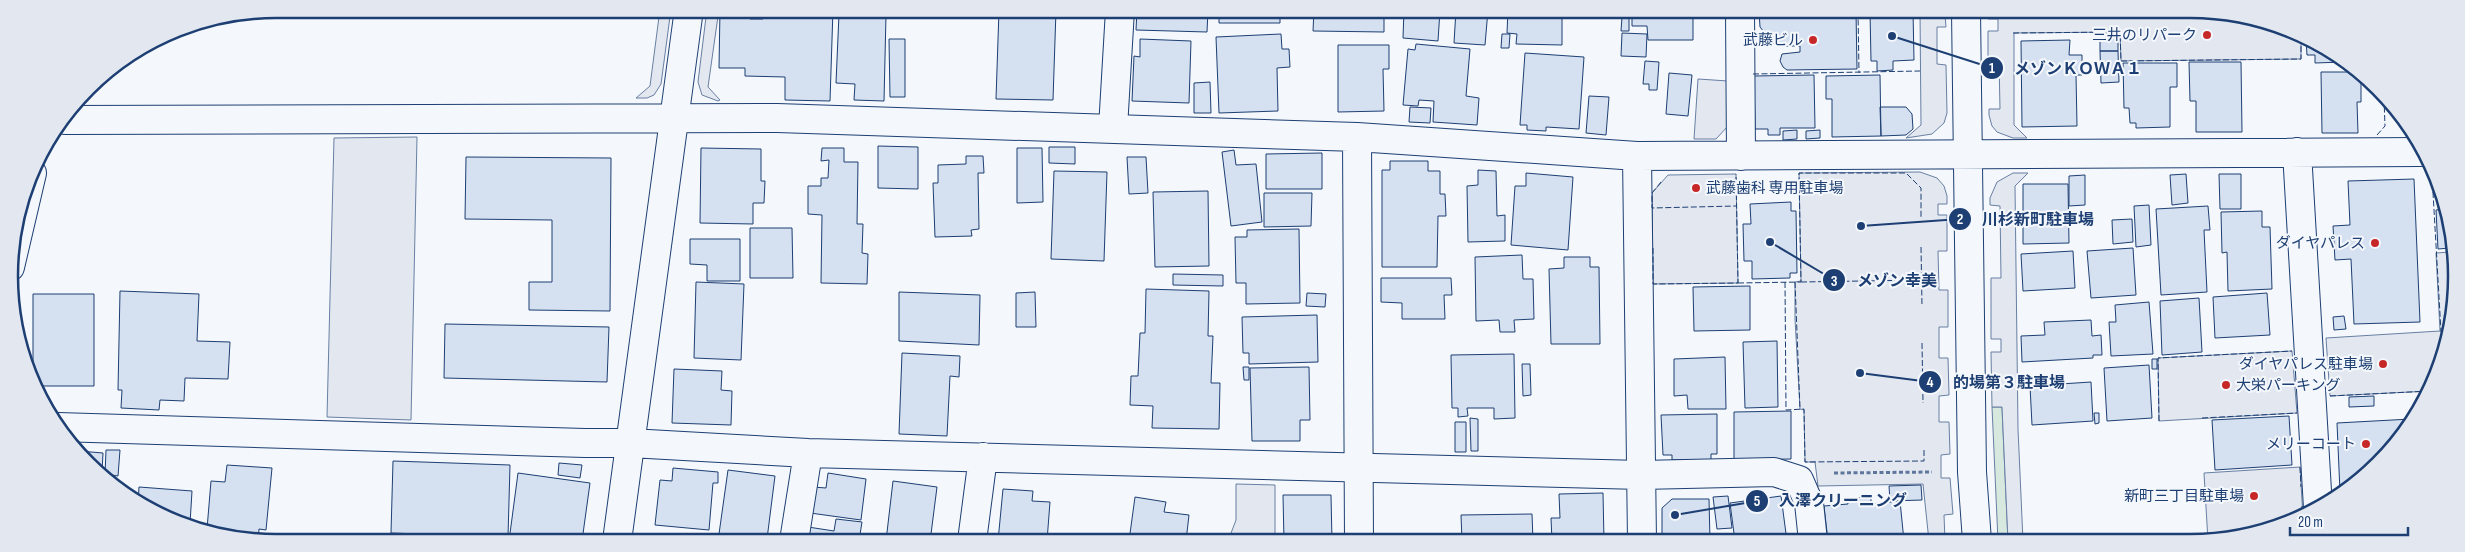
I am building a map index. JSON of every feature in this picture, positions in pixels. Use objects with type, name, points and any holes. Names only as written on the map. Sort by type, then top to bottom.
[{"type":"street","points":[[618,534],[688,18]]},
{"type":"street","points":[[1113,128],[1120,18]]},
{"type":"street","points":[[1740,18],[1741,156]]},
{"type":"street","points":[[1966,18],[1972,472],[1976,534]]},
{"type":"street","points":[[70,120],[777,118],[1357,137],[1637,156],[1968,156],[2416,152]]},
{"type":"street","points":[[1357,137],[1359,534]]},
{"type":"street","points":[[2296,152],[2318,500]]},
{"type":"street","points":[[1637,156],[1642,534]]},
{"type":"street","points":[[67,427],[584,444],[630,443],[808,453],[1641,475],[1774,472],[1799,480],[1808,503],[1812,534]]},
{"type":"street","points":[[795,534],[808,453]]},
{"type":"street","points":[[973,534],[983,457]]},
{"type":"path","points":[[1799,480],[1823,473],[1932,472]]},
{"type":"shaded area","points":[[659,18],[670,18],[661,84],[654,95],[647,98],[636,98],[650,86]]},
{"type":"shaded area","points":[[706,18],[718,18],[708,87],[720,100],[702,95],[698,82]]},
{"type":"shaded area","points":[[1920,18],[1945,18],[1946,27],[1937,27],[1937,64],[1946,65],[1947,113],[1944,123],[1932,134],[1906,138],[1921,125]]},
{"type":"shaded area","name":"三井のリパーク","points":[[2206,18],[2239,22],[2272,31],[2301,43],[2301,59],[2121,61],[2120,32],[2014,33],[2014,125],[2027,138],[2013,138],[1997,132],[1992,126],[1989,115],[1989,109],[2000,109],[1999,60],[1988,60],[1988,31],[1998,31],[1998,19],[1988,19]]},
{"type":"shaded area","points":[[1698,79],[1728,81],[1728,126],[1716,139],[1694,139]]},
{"type":"shaded area","points":[[417,137],[411,420],[327,417],[334,138]]},
{"type":"shaded area","points":[[1920,172],[1937,178],[1944,186],[1947,204],[1938,204],[1938,215],[1947,215],[1947,251],[1938,251],[1939,290],[1948,290],[1948,327],[1939,327],[1939,358],[1948,358],[1949,395],[1939,396],[1939,422],[1949,422],[1950,454],[1941,455],[1941,478],[1950,478],[1953,514],[1944,515],[1945,534],[1928,534],[1923,484],[1818,486],[1815,462],[1805,462],[1804,410],[1800,409],[1795,319],[1795,282],[1801,281],[1799,173]]},
{"type":"shaded area","points":[[2013,173],[2028,173],[2015,186],[2018,429],[2023,534],[2008,534],[2002,407],[1992,407],[1991,352],[2001,352],[2001,339],[1991,339],[1991,278],[2001,278],[2000,206],[1990,205],[1990,198],[1997,182]]},
{"type":"shaded area","points":[[1736,174],[1738,283],[1653,284],[1652,193],[1668,175]]},
{"type":"shaded area","name":"ダイヤパレス駐車場","points":[[2446,252],[2447,293],[2439,343],[2420,391],[2330,396],[2326,338],[2440,331],[2436,253]]},
{"type":"shaded area","name":"大栄パーキング","points":[[2292,351],[2297,413],[2159,421],[2158,358]]},
{"type":"shaded area","points":[[1992,407],[2002,407],[2008,534],[1998,534]]},
{"type":"shaded area","name":"新町三丁目駐車場","points":[[2300,467],[2302,508],[2256,526],[2208,534],[2204,473]]},
{"type":"shaded area","points":[[1236,484],[1275,485],[1275,534],[1231,534],[1236,520]]},
{"type":"building","points":[[720,18],[833,18],[830,101],[785,100],[785,77],[745,76],[745,68],[719,68]]},
{"type":"building","points":[[839,18],[886,18],[884,101],[854,100],[855,84],[836,83]]},
{"type":"building","points":[[999,18],[1056,18],[1053,100],[996,99]]},
{"type":"building","points":[[1137,18],[1208,18],[1207,32],[1136,30]]},
{"type":"building","points":[[1219,18],[1280,18],[1280,23],[1219,23]]},
{"type":"building","points":[[1314,18],[1384,18],[1384,32],[1313,31]]},
{"type":"building","points":[[1404,18],[1439,18],[1438,41],[1403,38]]},
{"type":"building","points":[[1456,18],[1487,18],[1485,45],[1454,43]]},
{"type":"building","points":[[1508,18],[1562,18],[1562,45],[1516,44],[1517,34],[1507,33]]},
{"type":"building","points":[[1622,18],[1629,18],[1629,31],[1621,31]]},
{"type":"building","points":[[1632,18],[1693,18],[1693,40],[1648,40],[1647,26],[1632,26]]},
{"type":"building","name":"武藤ビル","points":[[1759,18],[1856,18],[1857,69],[1787,70],[1780,61],[1782,54],[1800,52],[1800,46],[1782,46],[1773,43],[1760,27]]},
{"type":"building","points":[[1870,18],[1913,18],[1914,60],[1893,61],[1893,70],[1877,71],[1877,61],[1871,61]]},
{"type":"building","points":[[1622,33],[1647,34],[1646,57],[1621,56]]},
{"type":"building","points":[[1281,34],[1282,49],[1289,49],[1290,67],[1277,68],[1278,111],[1219,113],[1216,37]]},
{"type":"building","points":[[1502,34],[1510,34],[1509,48],[1501,48]]},
{"type":"building","points":[[2100,34],[2118,34],[2118,51],[2100,51]]},
{"type":"building","points":[[889,39],[905,39],[905,97],[890,97]]},
{"type":"building","points":[[1140,39],[1191,41],[1189,103],[1132,101],[1134,56],[1140,57]]},
{"type":"building","points":[[2070,40],[2069,55],[2082,55],[2082,75],[2076,75],[2077,126],[2022,127],[2021,41]]},
{"type":"building","points":[[1416,44],[1470,49],[1466,96],[1479,98],[1477,125],[1433,122],[1434,101],[1419,100],[1418,106],[1403,105],[1408,49],[1415,50]]},
{"type":"building","points":[[1338,45],[1389,45],[1389,69],[1383,69],[1384,111],[1338,112]]},
{"type":"building","points":[[2306,46],[2335,62],[2315,63],[2315,55],[2307,55]]},
{"type":"building","points":[[2100,51],[2118,51],[2119,82],[2101,83]]},
{"type":"building","points":[[1525,53],[1584,57],[1579,129],[1546,127],[1546,131],[1527,130],[1527,125],[1520,125]]},
{"type":"building","points":[[1645,61],[1659,62],[1657,90],[1649,90],[1649,84],[1643,84]]},
{"type":"building","points":[[2189,62],[2241,62],[2242,132],[2196,132],[2196,101],[2190,101]]},
{"type":"building","points":[[2123,63],[2177,63],[2177,87],[2170,87],[2170,127],[2136,128],[2136,123],[2130,123],[2129,108],[2124,108]]},
{"type":"building","points":[[2321,72],[2347,72],[2361,84],[2361,102],[2357,102],[2358,133],[2322,133]]},
{"type":"building","points":[[1669,73],[1692,75],[1688,116],[1666,114]]},
{"type":"building","points":[[1814,75],[1815,128],[1780,128],[1780,135],[1768,135],[1768,129],[1755,129],[1754,76]]},
{"type":"building","points":[[1880,75],[1881,136],[1832,137],[1832,99],[1826,99],[1826,76]]},
{"type":"building","points":[[1210,82],[1211,113],[1194,113],[1194,83]]},
{"type":"building","points":[[1589,96],[1609,97],[1606,135],[1586,133]]},
{"type":"building","points":[[1410,107],[1431,108],[1430,123],[1409,122]]},
{"type":"building","points":[[1880,107],[1906,107],[1912,114],[1913,129],[1906,135],[1881,136]]},
{"type":"building","points":[[1797,130],[1797,139],[1783,140],[1783,131]]},
{"type":"building","points":[[1820,130],[1820,138],[1806,139],[1806,131]]},
{"type":"building","points":[[878,146],[918,147],[918,189],[878,188]]},
{"type":"building","points":[[1049,147],[1075,147],[1075,164],[1049,163]]},
{"type":"building","points":[[701,148],[761,149],[761,181],[765,181],[764,203],[753,203],[753,224],[700,223]]},
{"type":"building","points":[[822,148],[844,148],[844,162],[858,162],[857,224],[863,224],[862,253],[868,254],[867,284],[821,283],[822,215],[808,214],[808,186],[821,186],[821,178],[828,178],[829,160],[821,161]]},
{"type":"building","points":[[1017,148],[1042,148],[1043,202],[1017,203]]},
{"type":"building","points":[[1234,150],[1236,165],[1256,164],[1262,222],[1231,226],[1222,152]]},
{"type":"building","points":[[1322,153],[1322,189],[1266,189],[1266,154]]},
{"type":"building","points":[[966,156],[983,156],[984,173],[978,173],[979,229],[971,230],[972,236],[935,237],[933,183],[938,183],[938,165],[966,164]]},
{"type":"building","points":[[466,157],[611,158],[610,311],[529,310],[529,282],[552,282],[552,220],[465,219]]},
{"type":"building","points":[[1127,157],[1146,157],[1148,193],[1129,194]]},
{"type":"building","points":[[1390,161],[1428,161],[1428,171],[1440,171],[1440,194],[1445,194],[1446,216],[1438,216],[1437,267],[1382,267],[1382,170],[1390,170]]},
{"type":"building","points":[[1478,170],[1496,171],[1497,216],[1505,215],[1505,241],[1468,242],[1467,186],[1478,185]]},
{"type":"building","points":[[1054,171],[1107,172],[1104,261],[1051,259]]},
{"type":"building","points":[[1526,173],[1573,177],[1568,250],[1511,245],[1515,186],[1526,186]]},
{"type":"building","points":[[2186,174],[2188,203],[2172,205],[2170,175]]},
{"type":"building","points":[[2219,174],[2241,174],[2241,209],[2220,209]]},
{"type":"building","points":[[2085,175],[2085,205],[2069,206],[2069,176]]},
{"type":"building","name":"ダイヤパレス","points":[[2414,179],[2420,322],[2354,324],[2351,259],[2335,260],[2333,226],[2350,225],[2348,181]]},
{"type":"building","points":[[2023,184],[2068,184],[2069,243],[2023,244]]},
{"type":"building","points":[[1208,191],[1209,266],[1155,267],[1153,192]]},
{"type":"building","points":[[1264,193],[1312,193],[1311,226],[1264,227]]},
{"type":"building","points":[[1791,202],[1791,211],[1796,211],[1797,273],[1790,273],[1790,278],[1752,279],[1752,261],[1744,261],[1743,224],[1751,224],[1750,204]]},
{"type":"building","points":[[2149,205],[2151,245],[2136,247],[2134,206]]},
{"type":"building","points":[[2208,206],[2210,230],[2204,230],[2207,292],[2161,295],[2156,209]]},
{"type":"building","points":[[2436,210],[2439,210],[2446,248],[2438,249]]},
{"type":"building","points":[[2262,211],[2262,227],[2270,227],[2272,289],[2228,291],[2227,252],[2222,253],[2221,212]]},
{"type":"building","points":[[2132,219],[2133,242],[2113,244],[2112,220]]},
{"type":"building","points":[[750,228],[792,228],[793,278],[750,278]]},
{"type":"building","points":[[1299,229],[1300,303],[1246,304],[1246,283],[1236,283],[1235,237],[1247,237],[1247,230]]},
{"type":"building","points":[[690,239],[740,239],[740,281],[707,281],[707,265],[690,264]]},
{"type":"building","points":[[2133,248],[2136,295],[2091,298],[2087,251]]},
{"type":"building","points":[[2073,251],[2075,288],[2023,291],[2021,254]]},
{"type":"building","points":[[1522,255],[1523,279],[1533,279],[1534,319],[1514,320],[1515,332],[1500,332],[1499,320],[1476,321],[1475,257]]},
{"type":"building","points":[[1564,257],[1590,257],[1590,267],[1599,267],[1600,344],[1551,344],[1549,269],[1564,268]]},
{"type":"building","points":[[1173,274],[1223,275],[1223,286],[1173,285]]},
{"type":"building","points":[[1381,278],[1451,278],[1452,295],[1444,295],[1445,319],[1402,319],[1402,303],[1381,302]]},
{"type":"building","points":[[696,282],[744,284],[741,360],[694,358]]},
{"type":"building","points":[[1750,286],[1750,330],[1694,331],[1693,287]]},
{"type":"building","points":[[1146,289],[1209,291],[1208,336],[1213,336],[1211,383],[1220,383],[1219,429],[1152,428],[1153,406],[1130,405],[1131,376],[1138,376],[1140,333],[1145,333]]},
{"type":"building","points":[[120,291],[199,294],[197,341],[230,342],[228,379],[185,378],[184,401],[160,400],[159,410],[121,408],[122,390],[118,390]]},
{"type":"building","points":[[899,292],[980,295],[979,345],[899,341]]},
{"type":"building","points":[[1035,292],[1036,327],[1016,327],[1016,293]]},
{"type":"building","points":[[1307,293],[1326,294],[1325,307],[1306,306]]},
{"type":"building","points":[[2267,293],[2270,335],[2215,338],[2213,297]]},
{"type":"building","points":[[33,294],[94,294],[94,386],[42,386],[33,364]]},
{"type":"building","points":[[2199,298],[2202,352],[2162,355],[2160,301]]},
{"type":"building","points":[[2149,302],[2153,354],[2111,356],[2109,322],[2116,322],[2115,305]]},
{"type":"building","points":[[1317,315],[1318,362],[1249,364],[1249,353],[1243,353],[1242,317]]},
{"type":"building","points":[[2344,316],[2346,329],[2334,330],[2333,317]]},
{"type":"building","points":[[2091,320],[2092,336],[2101,335],[2102,355],[2093,355],[2093,358],[2022,362],[2021,336],[2045,335],[2044,322]]},
{"type":"building","points":[[445,324],[609,327],[607,382],[444,378]]},
{"type":"building","points":[[1777,341],[1778,407],[1745,408],[1743,342]]},
{"type":"building","points":[[902,353],[960,356],[959,377],[950,376],[947,436],[899,434]]},
{"type":"building","points":[[1514,354],[1515,418],[1494,419],[1494,408],[1467,408],[1468,416],[1458,417],[1458,408],[1452,408],[1451,355]]},
{"type":"building","points":[[1725,357],[1726,409],[1688,409],[1687,395],[1674,396],[1674,359]]},
{"type":"building","points":[[2152,359],[2157,359],[2157,369],[2152,369]]},
{"type":"building","points":[[1522,364],[1530,364],[1531,395],[1523,396]]},
{"type":"building","points":[[2149,365],[2152,418],[2107,421],[2104,368]]},
{"type":"building","points":[[1243,367],[1249,367],[1249,380],[1244,380]]},
{"type":"building","points":[[1309,367],[1310,420],[1300,420],[1300,441],[1252,441],[1250,368]]},
{"type":"building","points":[[674,369],[722,371],[721,390],[732,391],[731,425],[672,423]]},
{"type":"building","points":[[2091,382],[2093,421],[2032,425],[2030,386]]},
{"type":"building","points":[[2374,396],[2374,406],[2349,407],[2349,397]]},
{"type":"building","points":[[1791,411],[1791,459],[1734,460],[1734,412]]},
{"type":"building","points":[[2094,413],[2099,413],[2099,423],[2095,424]]},
{"type":"building","points":[[1717,414],[1717,454],[1711,454],[1711,460],[1672,460],[1672,455],[1663,455],[1661,415]]},
{"type":"building","points":[[2289,416],[2292,465],[2215,470],[2212,420]]},
{"type":"building","points":[[1470,418],[1478,419],[1478,451],[1471,451]]},
{"type":"building","name":"メリーコート","points":[[2404,419],[2372,459],[2340,486],[2337,423]]},
{"type":"building","points":[[1455,422],[1466,422],[1466,452],[1455,452]]},
{"type":"building","points":[[106,450],[120,450],[118,476],[112,475],[105,469]]},
{"type":"building","points":[[87,452],[103,453],[102,467]]},
{"type":"building","points":[[393,461],[510,465],[508,534],[391,533]]},
{"type":"building","points":[[559,463],[582,465],[580,478],[558,475]]},
{"type":"building","points":[[227,465],[272,468],[266,530],[259,529],[259,534],[207,525],[211,481],[225,482]]},
{"type":"building","points":[[673,468],[718,472],[718,483],[713,483],[709,530],[655,525],[660,480],[672,481]]},
{"type":"building","points":[[728,470],[775,476],[768,534],[719,534]]},
{"type":"building","points":[[518,473],[590,483],[583,534],[510,534]]},
{"type":"building","points":[[828,473],[866,479],[861,520],[810,513],[813,487],[826,488]]},
{"type":"building","points":[[893,481],[937,487],[931,534],[887,534]]},
{"type":"building","points":[[1921,485],[1922,500],[1890,501],[1889,486]]},
{"type":"building","points":[[139,487],[192,491],[190,520],[162,508],[139,495]]},
{"type":"building","points":[[1003,489],[1033,491],[1032,501],[1050,502],[1048,534],[999,534]]},
{"type":"building","points":[[1603,493],[1604,534],[1552,534],[1551,518],[1560,518],[1559,494]]},
{"type":"building","points":[[1283,495],[1331,495],[1332,534],[1284,534]]},
{"type":"building","points":[[1728,496],[1732,528],[1717,529],[1713,497]]},
{"type":"building","points":[[1781,496],[1786,534],[1734,534],[1730,503]]},
{"type":"building","points":[[1871,496],[1871,504],[1900,501],[1903,534],[1827,534],[1824,506],[1848,504],[1847,499]]},
{"type":"building","points":[[1135,497],[1166,502],[1164,512],[1189,515],[1187,534],[1130,534]]},
{"type":"building","points":[[1672,499],[1709,499],[1710,534],[1662,534],[1662,508]]},
{"type":"building","points":[[1532,514],[1533,534],[1462,534],[1461,515]]},
{"type":"building","points":[[836,519],[862,522],[860,534],[807,534],[808,527],[834,531]]},
{"type":"fence","points":[[1858,18],[1859,73]]},
{"type":"fence","points":[[2013,33],[2120,32],[2121,61],[2301,59],[2301,43]]},
{"type":"fence","points":[[1753,74],[1920,71]]},
{"type":"fence","points":[[2377,135],[2385,126],[2384,108]]},
{"type":"fence","points":[[1738,283],[1801,282],[1799,173],[1906,173],[1921,188],[1921,219]]},
{"type":"fence","points":[[1653,248],[1653,284],[1738,283],[1736,174]]},
{"type":"fence","points":[[1661,182],[1652,193],[1652,208],[1736,206]]},
{"type":"fence","points":[[2433,190],[2442,332]]},
{"type":"fence","points":[[1921,247],[1922,306]]},
{"type":"fence","points":[[1801,282],[1922,280]]},
{"type":"fence","points":[[1785,282],[1786,410],[1804,409],[1805,462],[1924,461],[1924,448]]},
{"type":"fence","points":[[1795,282],[1800,409]]},
{"type":"fence","points":[[1922,343],[1923,403]]},
{"type":"fence","points":[[2159,421],[2158,358],[2292,351]]},
{"type":"fence","points":[[2330,396],[2420,391]]},
{"type":"fence","points":[[2202,418],[2297,413]]},
{"type":"fence","points":[[2300,467],[2301,487]]},
{"type":"place","name":"三井のリパーク","points":[[2207,35]]},
{"type":"place","name":"メゾンＫＯＷＡ１","points":[[1892,36]]},
{"type":"place","name":"武藤ビル","points":[[1813,40]]},
{"type":"place","name":"武藤歯科 専用駐車場","points":[[1696,188]]},
{"type":"place","name":"川杉新町駐車場","points":[[1861,226]]},
{"type":"place","name":"メゾン幸美","points":[[1770,242]]},
{"type":"place","name":"ダイヤパレス","points":[[2375,243]]},
{"type":"place","name":"ダイヤパレス駐車場","points":[[2383,364]]},
{"type":"place","name":"的場第３駐車場","points":[[1860,373]]},
{"type":"place","name":"大栄パーキング","points":[[2226,385]]},
{"type":"place","name":"メリーコート","points":[[2366,444]]},
{"type":"place","name":"新町三丁目駐車場","points":[[2254,496]]},
{"type":"place","name":"入澤クリーニング","points":[[1675,515]]}]
